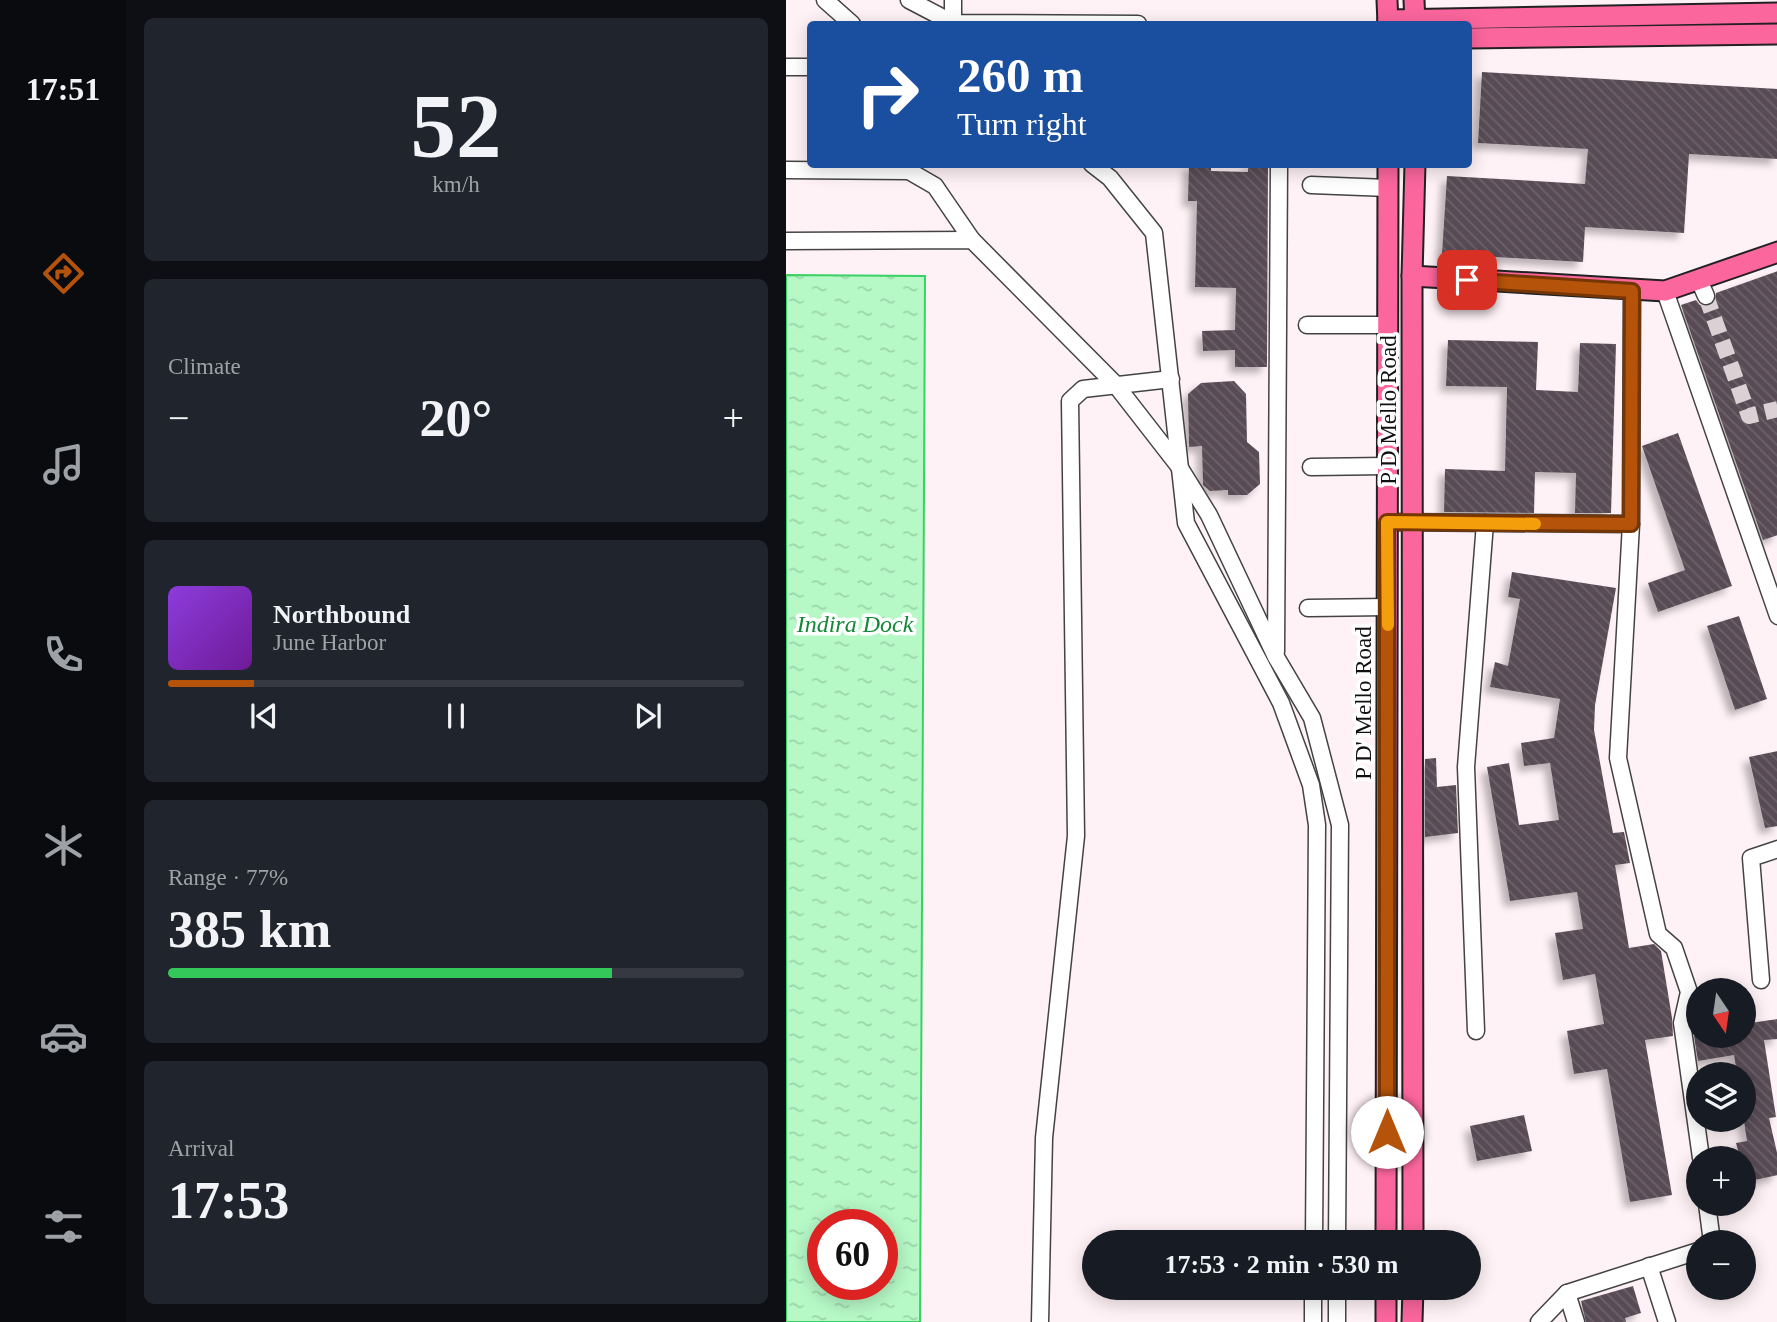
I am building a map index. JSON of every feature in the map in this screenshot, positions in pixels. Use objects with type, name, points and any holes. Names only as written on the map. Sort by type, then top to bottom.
[{"type":"main road","points":[[1385,17],[1589,8],[1777,13]]},
{"type":"main road","points":[[1632,8],[1648,35]]},
{"type":"main road","points":[[1661,8],[1672,35]]},
{"type":"main road","points":[[1472,38],[1777,34]]},
{"type":"main road","name":"P D' Mello Road","points":[[1386,1230],[1387,168]]},
{"type":"main road","name":"P D Mello Road","points":[[1413,1230],[1412,276],[1415,168]]},
{"type":"main road","points":[[1412,276],[1665,291],[1703,288],[1777,252]]},
{"type":"main road","points":[[1386,1300],[1386,1322]]},
{"type":"main road","points":[[1412,1300],[1412,1322]]},
{"type":"street","points":[[825,0],[849,21]]},
{"type":"street","points":[[909,0],[936,8],[951,21]]},
{"type":"street","points":[[953,0],[953,21]]},
{"type":"street","points":[[786,67],[807,67]]},
{"type":"street","points":[[1097,168],[1110,178],[1154,233],[1186,523],[1276,692],[1311,785],[1317,825],[1314,1230]]},
{"type":"street","points":[[1276,657],[1280,168]]},
{"type":"street","points":[[786,170],[909,171],[935,186],[972,240],[1115,384],[1178,465],[1209,514],[1276,657],[1312,718],[1340,825],[1337,1230]]},
{"type":"street","points":[[1311,185],[1388,188]]},
{"type":"street","points":[[786,242],[972,240]]},
{"type":"street","points":[[1632,291],[1631,524],[1618,758],[1658,934],[1674,948],[1689,992],[1682,1023],[1699,1146]]},
{"type":"street","points":[[1665,291],[1777,616]]},
{"type":"street","points":[[1307,325],[1387,325]]},
{"type":"street","points":[[1040,1322],[1044,1138],[1076,836],[1070,401],[1083,389],[1171,379]]},
{"type":"street","points":[[1311,467],[1386,466]]},
{"type":"street","points":[[1387,522],[1631,524]]},
{"type":"street","points":[[1476,1031],[1466,767],[1485,523]]},
{"type":"street","points":[[1308,608],[1388,607]]},
{"type":"street","points":[[1761,981],[1751,858],[1777,849]]},
{"type":"street","points":[[1539,1322],[1567,1293],[1686,1255]]},
{"type":"street","points":[[1649,1266],[1667,1322]]},
{"type":"street","points":[[1567,1293],[1576,1322]]},
{"type":"street","points":[[1313,1300],[1313,1322]]},
{"type":"street","points":[[1337,1300],[1337,1322]]},
{"type":"water","name":"Indira Dock","points":[[786,275],[925,276],[920,1322],[786,1322]]},
{"type":"building","points":[[1482,72],[1778,89],[1778,159],[1689,154],[1684,233],[1585,227],[1583,262],[1442,254],[1447,176],[1585,184],[1588,149],[1478,143]]},
{"type":"building","points":[[1189,168],[1248,172],[1248,168],[1268,168],[1267,367],[1235,367],[1235,350],[1203,351],[1202,331],[1235,330],[1236,288],[1195,287],[1197,201],[1188,201]]},
{"type":"building","points":[[1778,271],[1778,535],[1763,540],[1681,305],[1696,300],[1700,305],[1710,306],[1715,302],[1716,293]]},
{"type":"building","points":[[1448,340],[1538,342],[1536,390],[1578,392],[1580,343],[1616,344],[1611,513],[1575,513],[1576,473],[1535,472],[1534,513],[1444,512],[1445,469],[1505,471],[1507,387],[1446,386]]},
{"type":"building","points":[[1234,381],[1246,394],[1247,442],[1259,452],[1260,484],[1247,495],[1228,495],[1228,490],[1210,491],[1203,485],[1202,446],[1189,447],[1188,394],[1201,383]]},
{"type":"building","points":[[1678,433],[1732,586],[1658,612],[1648,583],[1685,570],[1642,446]]},
{"type":"building","points":[[1512,572],[1616,588],[1595,705],[1594,730],[1613,833],[1624,832],[1630,863],[1615,865],[1629,948],[1654,944],[1661,951],[1673,1036],[1645,1040],[1672,1195],[1630,1202],[1607,1069],[1574,1074],[1567,1031],[1604,1024],[1595,974],[1563,980],[1555,933],[1583,929],[1577,892],[1510,901],[1487,767],[1509,763],[1519,825],[1559,820],[1550,763],[1524,766],[1521,743],[1554,738],[1560,699],[1490,687],[1495,662],[1508,666],[1520,599],[1508,597]]},
{"type":"building","points":[[1739,616],[1767,699],[1735,710],[1707,626]]},
{"type":"building","points":[[1778,751],[1778,826],[1765,828],[1749,757]]},
{"type":"building","points":[[1436,758],[1437,787],[1456,785],[1458,833],[1425,837],[1425,759]]},
{"type":"building","points":[[1778,1019],[1778,1039],[1764,1040],[1776,1117],[1769,1118],[1778,1157],[1778,1175],[1756,1180],[1756,1146],[1737,1146],[1736,1143],[1747,1141],[1746,1132],[1756,1132],[1756,1062],[1735,1062],[1734,1055],[1698,1061],[1696,1048],[1756,1048],[1756,1022]]},
{"type":"building","points":[[1524,1115],[1532,1151],[1477,1161],[1470,1126]]},
{"type":"building","points":[[1633,1286],[1641,1313],[1625,1318],[1626,1322],[1586,1322],[1581,1301]]},
{"type":"tunnel","points":[[1706,296],[1749,416],[1778,409]]},
{"type":"slow traffic","points":[[1388,625],[1387,522],[1535,524]]},
{"type":"route","points":[[1387,1132],[1387,522],[1631,524],[1634,325],[1632,291],[1467,280]]}]
